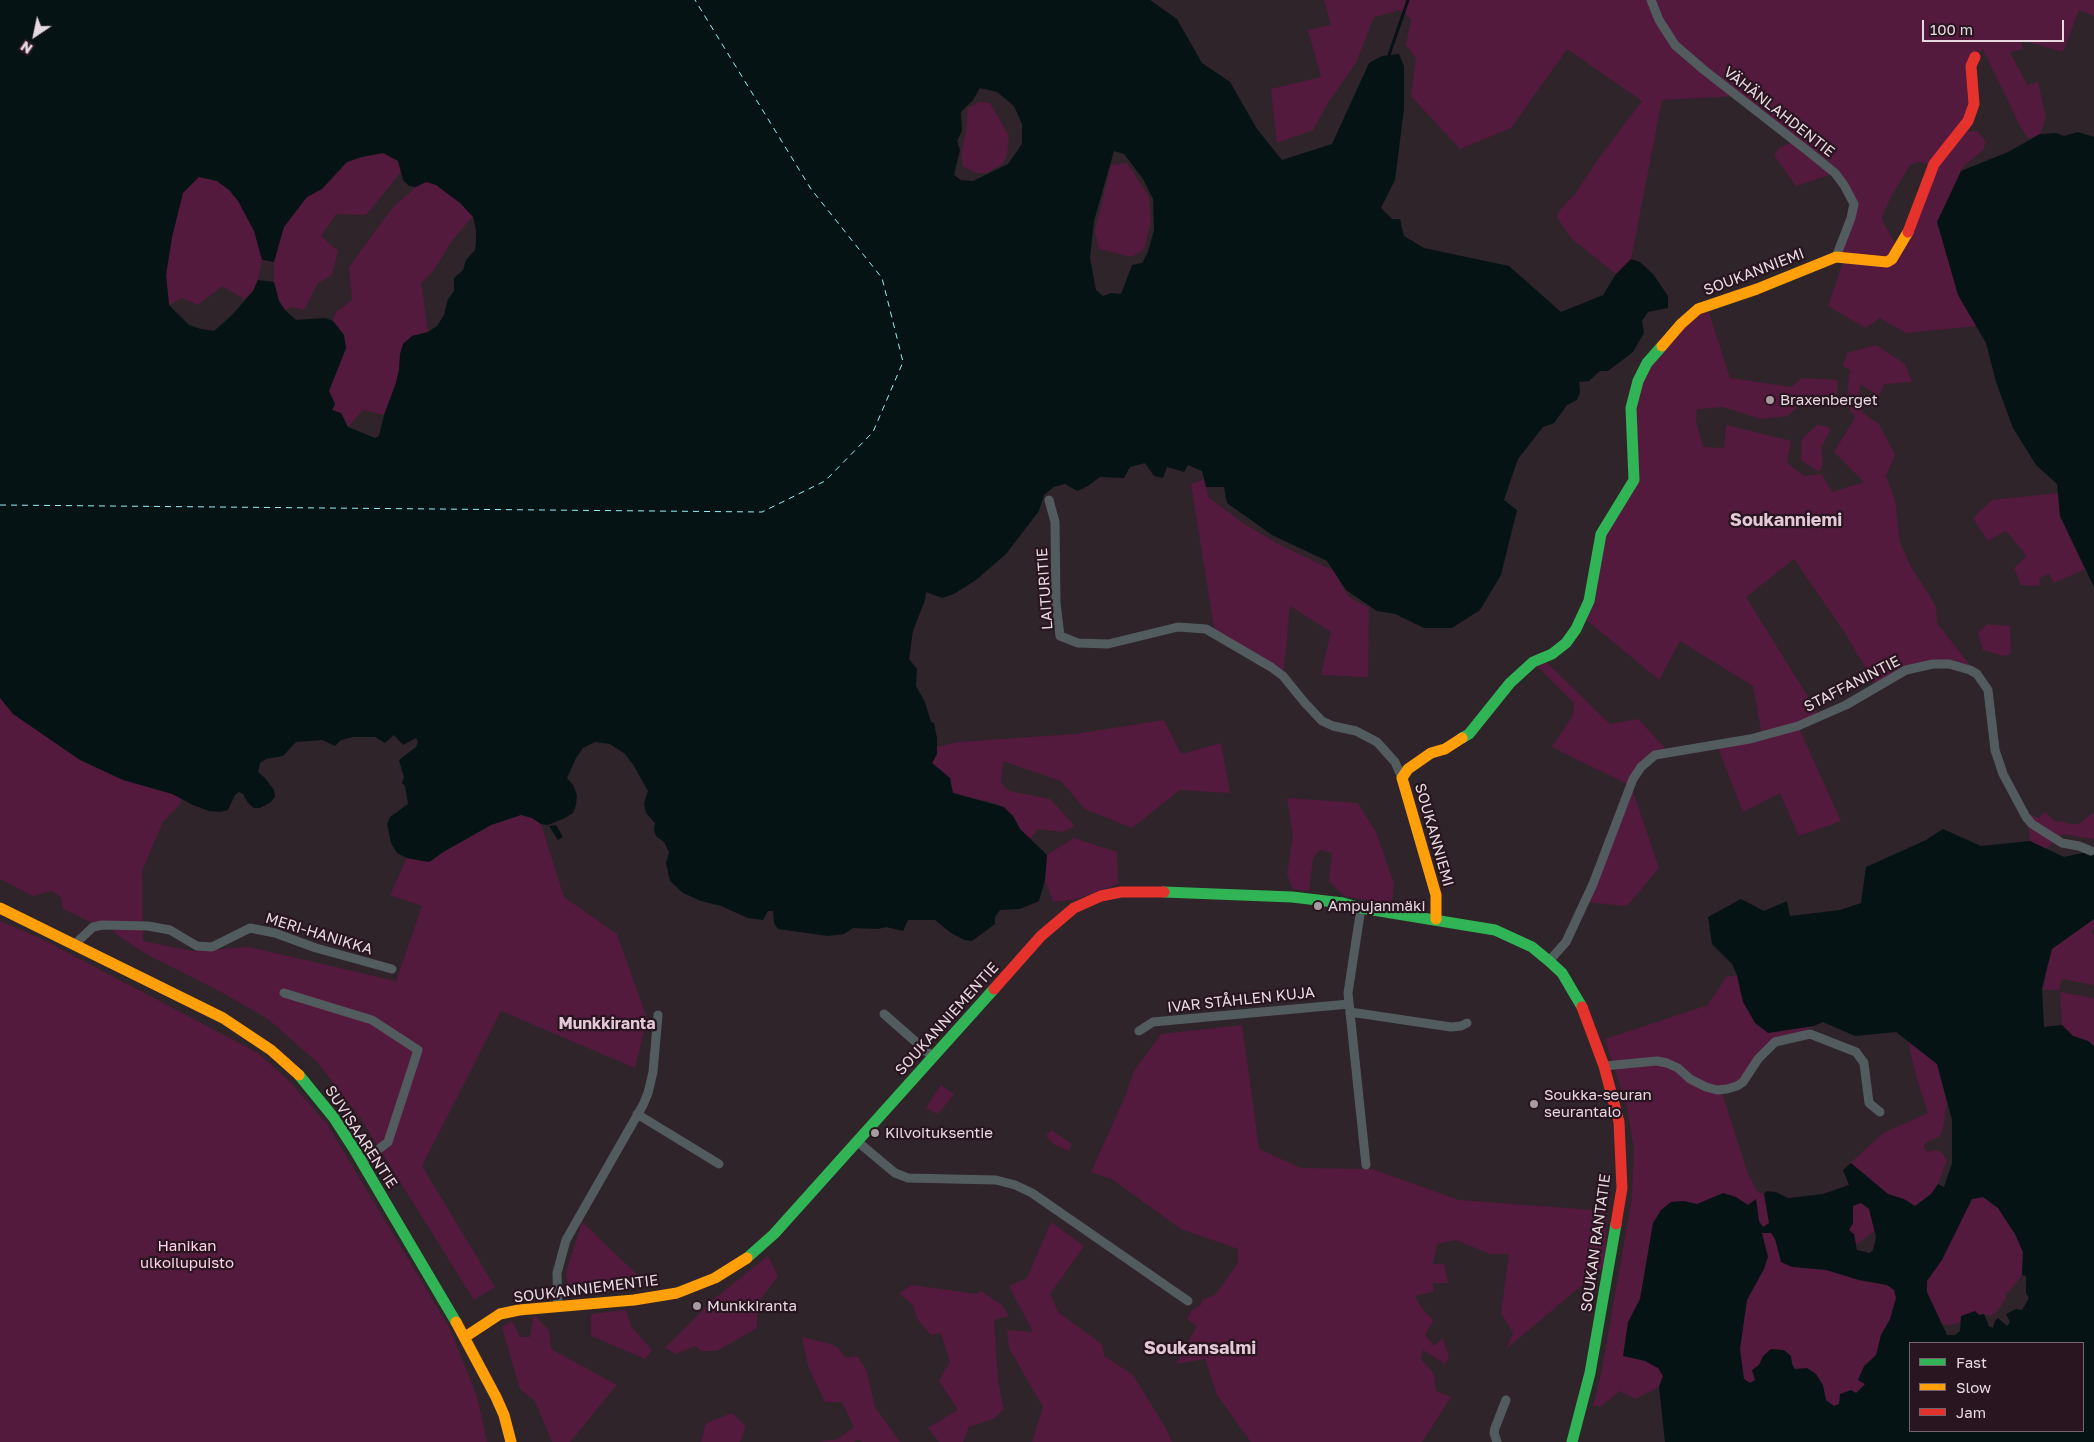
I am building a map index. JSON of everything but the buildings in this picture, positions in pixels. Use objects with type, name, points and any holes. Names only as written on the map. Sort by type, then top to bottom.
[{"type":"street","name":"VÄHÄNLAHDENTIE","points":[[1651,0],[1659,20],[1675,45],[1704,70],[1816,157],[1835,173],[1844,185],[1854,204],[1851,218],[1836,257]]},
{"type":"street","points":[[1836,257],[1887,262],[1896,255],[1911,225],[1934,164],[1968,121],[1974,104],[1971,66],[1975,57]]},
{"type":"street","name":"SOUKANNIEMI","points":[[1436,919],[1436,895],[1402,778],[1408,769],[1431,753],[1445,749],[1469,734],[1510,683],[1533,662],[1552,654],[1566,643],[1576,629],[1589,601],[1601,534],[1634,480],[1631,408],[1638,382],[1647,363],[1681,324],[1698,309],[1836,257]]},
{"type":"street","name":"LAITURITIE","points":[[1049,500],[1055,522],[1056,603],[1060,636],[1078,643],[1108,644],[1178,627],[1206,629],[1283,676],[1322,721],[1333,726],[1356,731],[1377,742],[1395,762],[1402,778]]},
{"type":"street","name":"STAFFANINTIE","points":[[1549,961],[1566,942],[1593,884],[1633,778],[1641,767],[1655,755],[1750,739],[1798,726],[1846,705],[1906,670],[1933,664],[1949,664],[1970,670],[1976,674],[1988,690],[1995,750],[2003,774],[2026,817],[2032,824],[2062,843],[2079,846],[2091,851]]},
{"type":"street","name":"SOUKANNIEMENTIE","points":[[465,1337],[500,1314],[519,1310],[634,1300],[677,1293],[715,1278],[758,1250],[858,1142],[1041,936],[1074,908],[1101,896],[1121,892],[1207,892],[1292,896],[1472,924],[1509,935]]},
{"type":"street","name":"SUVISAARENTIE","points":[[0,908],[223,1018],[272,1050],[298,1074],[334,1118],[362,1162],[465,1337],[496,1397],[512,1442]]},
{"type":"street","points":[[1362,908],[1349,985],[1349,1008],[1366,1164]]},
{"type":"street","name":"MERI-HANIKKA","points":[[75,944],[93,927],[102,925],[148,926],[170,930],[197,946],[212,947],[250,928],[274,933],[316,948],[392,969]]},
{"type":"street","name":"SOUKAN RANTATIE","points":[[1509,935],[1532,947],[1549,961],[1562,973],[1573,989],[1583,1009],[1604,1066],[1619,1122],[1622,1188],[1590,1373],[1572,1442]]},
{"type":"street","points":[[284,993],[372,1020],[418,1050],[388,1142],[362,1162]]},
{"type":"street","name":"IVAR STÅHLEN KUJA","points":[[1139,1031],[1153,1022],[1349,1008],[1451,1027],[1467,1023]]},
{"type":"street","points":[[884,1014],[933,1057]]},
{"type":"street","points":[[558,1307],[557,1273],[566,1240],[646,1099],[652,1080],[658,1015]]},
{"type":"street","points":[[1604,1066],[1657,1061],[1678,1068],[1690,1079],[1706,1087],[1717,1090],[1727,1089],[1743,1082],[1758,1059],[1775,1042],[1810,1034],[1856,1052],[1864,1063],[1869,1102],[1880,1112]]},
{"type":"street","points":[[638,1114],[719,1164]]},
{"type":"street","points":[[858,1142],[895,1173],[908,1178],[996,1180],[1015,1184],[1032,1193],[1188,1301]]},
{"type":"street","points":[[1498,1442],[1494,1433],[1506,1400]]},
{"type":"green space","points":[[1324,0],[2094,0],[2094,16],[2079,10],[2063,52],[2021,40],[2023,49],[2010,52],[2027,85],[2038,82],[2046,118],[2040,134],[2029,139],[2020,126],[1983,49],[1975,57],[1974,104],[1962,132],[1977,131],[1986,142],[1983,150],[1964,166],[1961,171],[1958,295],[1977,326],[1906,333],[1880,318],[1866,328],[1828,306],[1845,257],[1836,257],[1854,204],[1835,173],[1796,186],[1774,155],[1779,148],[1794,141],[1737,96],[1662,100],[1631,259],[1616,274],[1572,239],[1557,218],[1558,212],[1576,193],[1594,165],[1642,101],[1567,49],[1511,128],[1460,149],[1411,96],[1416,58],[1406,45],[1411,19],[1400,10],[1374,17],[1356,63],[1329,101],[1313,130],[1277,143],[1271,89],[1321,77],[1308,30],[1331,25]],"holes":[[[1919,162],[1926,163],[1929,166],[1901,247],[1896,244],[1884,224],[1882,216],[1910,165]]]},
{"type":"green space","points":[[979,102],[990,103],[1009,136],[1007,156],[1002,164],[987,173],[975,173],[963,166],[961,155],[966,132],[968,108]]},
{"type":"green space","points":[[340,141],[479,180],[476,242],[476,231],[472,217],[451,242],[433,271],[421,283],[428,332],[412,336],[400,354],[396,383],[384,415],[363,410],[348,427],[341,413],[332,410],[335,404],[329,391],[346,348],[338,326],[333,321],[336,312],[352,300],[349,267],[393,207],[416,187],[409,186],[403,180],[401,172],[366,215],[336,214],[321,236],[338,251],[332,275],[318,283],[304,310],[292,307],[285,310],[279,300],[274,282],[274,262],[262,261],[258,280],[253,291],[244,299],[222,286],[198,305],[182,298],[169,305],[166,275],[172,235],[170,177]]},
{"type":"green space","points":[[1127,163],[1149,197],[1151,222],[1144,249],[1132,257],[1099,249],[1095,231],[1111,165]]},
{"type":"green space","points":[[1707,306],[1730,378],[1791,387],[1802,378],[1838,380],[1836,405],[1797,407],[1788,416],[1761,419],[1723,407],[1697,409],[1696,422],[1703,447],[1724,448],[1726,425],[1791,441],[1787,463],[1804,476],[1822,474],[1832,492],[1864,482],[1834,452],[1855,418],[1846,403],[1850,370],[1843,366],[1847,353],[1876,345],[1905,364],[1912,382],[1884,384],[1879,396],[1860,384],[1859,401],[1863,413],[1879,424],[1895,455],[1886,476],[1895,500],[1900,542],[1910,565],[1936,606],[1937,623],[1977,674],[1960,666],[1906,670],[1878,688],[1843,630],[1794,559],[1746,597],[1820,716],[1798,726],[1841,821],[1799,836],[1780,793],[1743,812],[1717,745],[1762,735],[1753,686],[1680,641],[1659,680],[1583,617],[1598,548],[1634,480],[1631,408],[1647,363]]},
{"type":"green space","points":[[1817,425],[1828,427],[1831,430],[1821,447],[1823,464],[1819,472],[1801,460],[1802,439]]},
{"type":"green space","points":[[1204,479],[1208,497],[1243,523],[1278,544],[1334,571],[1348,596],[1369,608],[1368,677],[1321,675],[1331,632],[1290,606],[1283,676],[1215,634],[1191,484]]},
{"type":"green space","points":[[2058,493],[2060,516],[2085,569],[2054,583],[2049,574],[2039,578],[2040,586],[2021,585],[2014,568],[2027,556],[2006,531],[1988,541],[1973,518],[1992,500]]},
{"type":"green space","points":[[1987,624],[2010,626],[2011,654],[2003,656],[1983,650],[1978,633]]},
{"type":"green space","points":[[0,639],[182,799],[180,804],[163,822],[142,871],[143,941],[192,951],[249,947],[396,981],[422,906],[390,895],[407,858],[429,862],[491,825],[521,815],[532,818],[541,824],[564,897],[617,934],[647,1018],[635,1068],[501,1011],[422,1166],[495,1287],[474,1300],[361,1119],[318,1063],[268,1019],[221,992],[148,955],[117,935],[104,921],[91,922],[63,909],[61,897],[52,891],[33,896],[0,879]]},
{"type":"green space","points":[[1541,657],[1610,724],[1638,719],[1669,752],[1655,755],[1631,786],[1552,747],[1573,715],[1574,703],[1533,662]]},
{"type":"green space","points":[[1164,720],[1181,754],[1221,743],[1230,793],[1180,790],[1132,828],[1085,809],[1061,781],[1003,761],[1001,783],[1009,791],[1050,799],[1075,826],[1062,832],[1038,829],[1030,839],[1020,829],[1013,816],[998,804],[953,793],[942,770],[935,768],[932,763],[937,754],[936,747],[959,742],[1075,734]]},
{"type":"green space","points":[[1631,786],[1659,868],[1627,906],[1585,902]]},
{"type":"green space","points":[[1287,798],[1358,803],[1376,832],[1394,884],[1392,905],[1344,896],[1329,881],[1332,853],[1320,850],[1313,858],[1309,891],[1293,889],[1287,875],[1293,836]]},
{"type":"green space","points":[[2045,812],[2056,822],[2062,821],[2069,824],[2079,824],[2091,814],[2094,814],[2094,839],[2062,834],[2046,849],[2030,841],[2027,813],[2039,818]]},
{"type":"green space","points":[[1074,838],[1117,852],[1118,884],[1077,899],[1053,902],[1045,880],[1047,855]]},
{"type":"green space","points":[[2094,919],[2094,929],[2091,931],[2094,935],[2094,985],[2062,979],[2059,990],[2043,990],[2046,976],[2033,955],[2074,933]]},
{"type":"green space","name":"Hanikan ulkoilupuisto","points":[[0,921],[40,938],[258,1053],[290,1082],[327,1124],[449,1327],[477,1396],[487,1442],[0,1442]]},
{"type":"green space","points":[[1737,975],[1742,997],[1770,1032],[1814,1026],[1768,1052],[1757,1066],[1722,1093],[1749,1177],[1758,1192],[1764,1194],[1767,1191],[1776,1192],[1788,1198],[1823,1194],[1849,1185],[1843,1170],[1883,1133],[1928,1113],[1916,1076],[1908,1041],[1937,1064],[1947,1103],[1940,1136],[1925,1143],[1924,1148],[1927,1152],[1935,1150],[1941,1152],[1947,1160],[1938,1184],[1968,1208],[1972,1199],[1983,1197],[1998,1208],[2015,1234],[2023,1252],[2022,1275],[2009,1292],[2006,1293],[2006,1298],[1996,1313],[1990,1316],[1984,1314],[1951,1325],[1941,1324],[1947,1335],[1955,1335],[1909,1342],[1865,1408],[1665,1442],[1662,1377],[1659,1387],[1635,1399],[1620,1391],[1601,1406],[1593,1406],[1601,1375],[1632,1198],[1634,1149],[1627,1107],[1605,1039],[1708,1005],[1726,977]],"holes":[[[1874,1231],[1876,1237],[1873,1250],[1870,1253],[1858,1250],[1856,1245]]]},
{"type":"green space","points":[[2060,992],[2094,998],[2094,1046],[2088,1041],[2073,1036],[2062,1025]]},
{"type":"green space","points":[[1242,1025],[1259,1148],[1261,1150],[1301,1168],[1372,1169],[1459,1200],[1607,1211],[1605,1266],[1506,1349],[1513,1333],[1501,1313],[1509,1254],[1490,1254],[1456,1240],[1437,1244],[1433,1264],[1444,1264],[1448,1283],[1433,1283],[1433,1292],[1415,1296],[1421,1307],[1433,1320],[1425,1335],[1434,1346],[1443,1338],[1449,1358],[1445,1364],[1423,1350],[1421,1359],[1434,1374],[1436,1391],[1451,1397],[1422,1442],[1251,1442],[1217,1395],[1205,1359],[1176,1364],[1197,1326],[1187,1319],[1192,1310],[1201,1305],[1202,1300],[1215,1295],[1238,1263],[1238,1249],[1181,1229],[1113,1180],[1091,1172],[1124,1099],[1134,1071],[1161,1034]]},
{"type":"green space","points":[[941,1085],[954,1094],[938,1114],[926,1108]]},
{"type":"green space","points":[[1051,1130],[1072,1144],[1069,1151],[1055,1145],[1046,1136]]},
{"type":"green space","points":[[582,1222],[645,1282],[568,1286],[566,1272]]},
{"type":"green space","points":[[1051,1222],[1084,1246],[1050,1294],[1059,1313],[1102,1344],[1104,1356],[1132,1374],[1166,1428],[1172,1442],[1032,1442],[1043,1407],[1009,1348],[1007,1330],[1033,1332],[1009,1286],[1027,1278]]},
{"type":"green space","points":[[768,1256],[778,1276],[757,1304],[757,1328],[717,1351],[701,1351],[695,1346],[676,1354],[665,1348],[714,1299]]},
{"type":"green space","points":[[912,1285],[977,1294],[981,1291],[1002,1305],[1009,1316],[994,1320],[998,1381],[1004,1409],[993,1419],[969,1427],[963,1442],[939,1442],[928,1428],[958,1410],[939,1381],[950,1362],[941,1333],[931,1335],[918,1320],[913,1305],[899,1293]]},
{"type":"green space","points":[[626,1310],[631,1326],[652,1350],[645,1359],[591,1336],[591,1314]]},
{"type":"green space","points":[[534,1315],[549,1330],[551,1349],[617,1385],[570,1442],[552,1442],[535,1401],[520,1389],[502,1327],[512,1321],[520,1337],[530,1337]]},
{"type":"green space","points":[[802,1337],[831,1344],[837,1347],[846,1358],[857,1356],[866,1369],[875,1407],[900,1442],[862,1442],[856,1439],[855,1442],[818,1442],[838,1439],[854,1427],[842,1402],[825,1402],[808,1366]]},
{"type":"green space","points":[[732,1413],[746,1426],[740,1442],[701,1442],[706,1423]]},
{"type":"shaded area","points":[[0,0],[1150,0],[1177,19],[1202,63],[1230,82],[1257,129],[1282,160],[1332,144],[1369,63],[1382,56],[1399,54],[1404,66],[1404,109],[1395,180],[1381,208],[1392,219],[1400,219],[1404,236],[1424,248],[1509,266],[1561,312],[1603,295],[1616,274],[1631,259],[1640,262],[1653,274],[1668,296],[1668,308],[1648,312],[1642,321],[1644,333],[1633,352],[1608,371],[1600,371],[1589,381],[1579,382],[1580,392],[1577,400],[1567,405],[1554,423],[1543,427],[1518,459],[1504,500],[1517,510],[1501,575],[1480,610],[1452,628],[1424,628],[1395,614],[1377,611],[1346,590],[1327,561],[1272,535],[1227,503],[1224,487],[1206,487],[1202,471],[1188,465],[1184,472],[1167,467],[1163,478],[1154,476],[1145,463],[1130,467],[1124,478],[1100,477],[1077,491],[1065,484],[1054,487],[1044,495],[1039,511],[1006,554],[976,580],[954,594],[942,598],[926,592],[925,600],[913,631],[909,659],[917,669],[916,686],[925,702],[931,722],[934,723],[937,738],[937,754],[932,763],[950,778],[953,793],[1004,807],[1013,816],[1020,829],[1047,855],[1045,880],[1039,901],[1020,909],[1000,910],[995,917],[995,924],[972,941],[964,940],[951,933],[935,920],[908,920],[903,931],[886,927],[878,929],[853,928],[844,934],[828,936],[778,929],[774,923],[773,911],[768,911],[763,920],[748,918],[721,906],[701,901],[683,893],[670,881],[666,863],[669,852],[664,842],[656,836],[654,830],[655,823],[646,813],[644,803],[648,791],[625,754],[610,744],[595,742],[583,748],[576,758],[567,778],[573,785],[577,795],[573,813],[548,825],[521,815],[491,825],[429,862],[407,858],[397,853],[391,843],[387,824],[390,817],[408,804],[405,786],[402,783],[404,777],[399,760],[416,747],[418,742],[416,738],[403,745],[394,735],[385,743],[375,737],[353,737],[341,740],[335,746],[322,740],[296,742],[283,756],[266,759],[260,763],[258,772],[274,790],[275,797],[271,802],[260,808],[254,808],[248,803],[243,794],[239,792],[235,795],[228,810],[220,812],[209,811],[172,794],[123,780],[80,760],[13,714],[0,698]],"holes":[[[980,88],[997,92],[1014,106],[1022,124],[1022,144],[1008,164],[973,181],[961,180],[954,175],[960,150],[957,141],[962,131],[961,112],[973,100]],[[1114,151],[1124,154],[1143,179],[1153,199],[1154,230],[1148,252],[1142,263],[1132,265],[1121,294],[1111,293],[1103,296],[1096,290],[1090,258],[1094,221]],[[383,153],[398,161],[403,180],[409,186],[416,187],[426,182],[436,185],[460,203],[473,217],[476,231],[475,250],[466,260],[463,270],[454,278],[454,291],[448,299],[444,315],[437,326],[428,332],[412,336],[403,344],[396,383],[384,415],[379,436],[375,438],[348,427],[341,413],[332,410],[335,404],[329,391],[346,348],[344,335],[333,321],[325,318],[296,320],[285,310],[279,301],[274,282],[258,280],[253,291],[232,315],[214,331],[201,329],[189,325],[169,305],[166,275],[172,237],[183,193],[199,177],[217,181],[229,190],[238,201],[254,231],[262,260],[274,262],[284,227],[307,197],[322,189],[347,162]]]},
{"type":"shaded area","points":[[2078,132],[2094,137],[2094,587],[2060,516],[2057,484],[2036,465],[2013,428],[1996,382],[1986,343],[1958,295],[1937,222],[1961,171],[2008,152],[2040,134],[2056,133],[2064,136]]},
{"type":"shaded area","points":[[556,825],[563,837],[558,840],[549,826]]},
{"type":"shaded area","points":[[1943,829],[1981,846],[2030,841],[2064,857],[2094,849],[2094,919],[2052,949],[2042,988],[2044,1027],[2062,1025],[2073,1036],[2088,1041],[2094,1046],[2094,1442],[1665,1442],[1659,1387],[1663,1376],[1658,1368],[1645,1361],[1623,1356],[1628,1322],[1640,1299],[1653,1223],[1661,1210],[1671,1202],[1684,1201],[1697,1204],[1723,1193],[1736,1197],[1748,1205],[1756,1199],[1759,1221],[1763,1227],[1769,1223],[1764,1194],[1767,1191],[1776,1192],[1788,1198],[1823,1194],[1849,1185],[1843,1170],[1851,1163],[1888,1194],[1904,1199],[1915,1206],[1931,1194],[1938,1184],[1944,1187],[1952,1163],[1952,1120],[1937,1064],[1896,1032],[1855,1036],[1823,1022],[1814,1026],[1768,1033],[1755,1023],[1743,1002],[1737,975],[1732,964],[1712,944],[1708,917],[1741,899],[1764,911],[1787,901],[1790,916],[1840,910],[1861,903],[1866,867],[1926,840]],"holes":[[[1983,1197],[1998,1208],[2015,1234],[2023,1252],[2022,1275],[2026,1276],[2026,1293],[2029,1298],[2022,1310],[2016,1309],[2006,1314],[2010,1322],[2007,1326],[1998,1318],[1993,1328],[1989,1326],[1984,1314],[1979,1315],[1975,1311],[1961,1316],[1960,1331],[1955,1335],[1947,1335],[1927,1292],[1927,1281],[1942,1260],[1972,1199]],[[1861,1203],[1869,1209],[1876,1237],[1873,1250],[1870,1253],[1857,1250],[1854,1234],[1849,1230],[1853,1223],[1853,1206]],[[1762,1233],[1771,1233],[1775,1239],[1781,1262],[1792,1267],[1826,1270],[1859,1280],[1887,1285],[1894,1290],[1896,1298],[1890,1319],[1881,1335],[1876,1355],[1864,1366],[1858,1380],[1865,1384],[1856,1393],[1851,1390],[1840,1394],[1839,1404],[1834,1406],[1826,1400],[1823,1385],[1816,1374],[1807,1368],[1795,1369],[1791,1356],[1784,1350],[1771,1349],[1763,1356],[1759,1365],[1752,1370],[1755,1380],[1750,1383],[1744,1379],[1740,1349],[1747,1300],[1764,1269],[1768,1257]]]},
{"type":"waterway","points":[[1389,55],[1408,0]]},
{"type":"ferry route","points":[[0,505],[762,512],[825,481],[873,432],[903,362],[882,278],[811,189],[695,0]]},
{"type":"traffic: fast","points":[[1462,738],[1469,734],[1510,683],[1533,662],[1552,654],[1566,643],[1576,629],[1589,601],[1601,534],[1634,480],[1631,408],[1638,381],[1647,363],[1662,346]]},
{"type":"traffic: fast","points":[[1164,892],[1292,897],[1343,903],[1361,908],[1495,930],[1532,947],[1549,961],[1562,973],[1582,1007]]},
{"type":"traffic: fast","points":[[747,1258],[774,1234],[994,989]]},
{"type":"traffic: fast","points":[[299,1075],[334,1118],[354,1149],[456,1322]]},
{"type":"traffic: fast","points":[[1572,1442],[1590,1373],[1616,1224]]},
{"type":"traffic: slow","points":[[1662,346],[1681,324],[1698,309],[1757,289],[1836,257],[1887,262],[1892,259],[1908,232]]},
{"type":"traffic: slow","points":[[1436,919],[1436,895],[1402,778],[1408,769],[1431,753],[1445,749],[1462,738]]},
{"type":"traffic: slow","points":[[0,908],[223,1018],[271,1050],[299,1075]]},
{"type":"traffic: slow","points":[[465,1337],[500,1314],[519,1310],[634,1300],[677,1293],[715,1278],[747,1258]]},
{"type":"traffic: slow","points":[[456,1322],[496,1397],[504,1415],[511,1442]]},
{"type":"traffic: jam","points":[[1908,232],[1934,164],[1968,121],[1974,104],[1971,66],[1975,57]]},
{"type":"traffic: jam","points":[[994,989],[1041,936],[1074,908],[1101,896],[1121,892],[1164,892]]},
{"type":"traffic: jam","points":[[1582,1007],[1604,1066],[1619,1122],[1622,1188],[1616,1224]]},
{"type":"place","name":"Braxenberget","points":[[1770,400]]},
{"type":"place","name":"Ampujanmäki","points":[[1318,906]]},
{"type":"place","name":"Soukka-seuran seurantalo","points":[[1534,1104]]},
{"type":"place","name":"Kilvoituksentie","points":[[875,1133]]},
{"type":"place","name":"Munkkiranta","points":[[697,1306]]},
{"type":"district","name":"Soukanniemi","points":[[1786,520]]},
{"type":"district","name":"Munkkiranta","points":[[607,1024]]},
{"type":"district","name":"Soukansalmi","points":[[1200,1348]]}]
